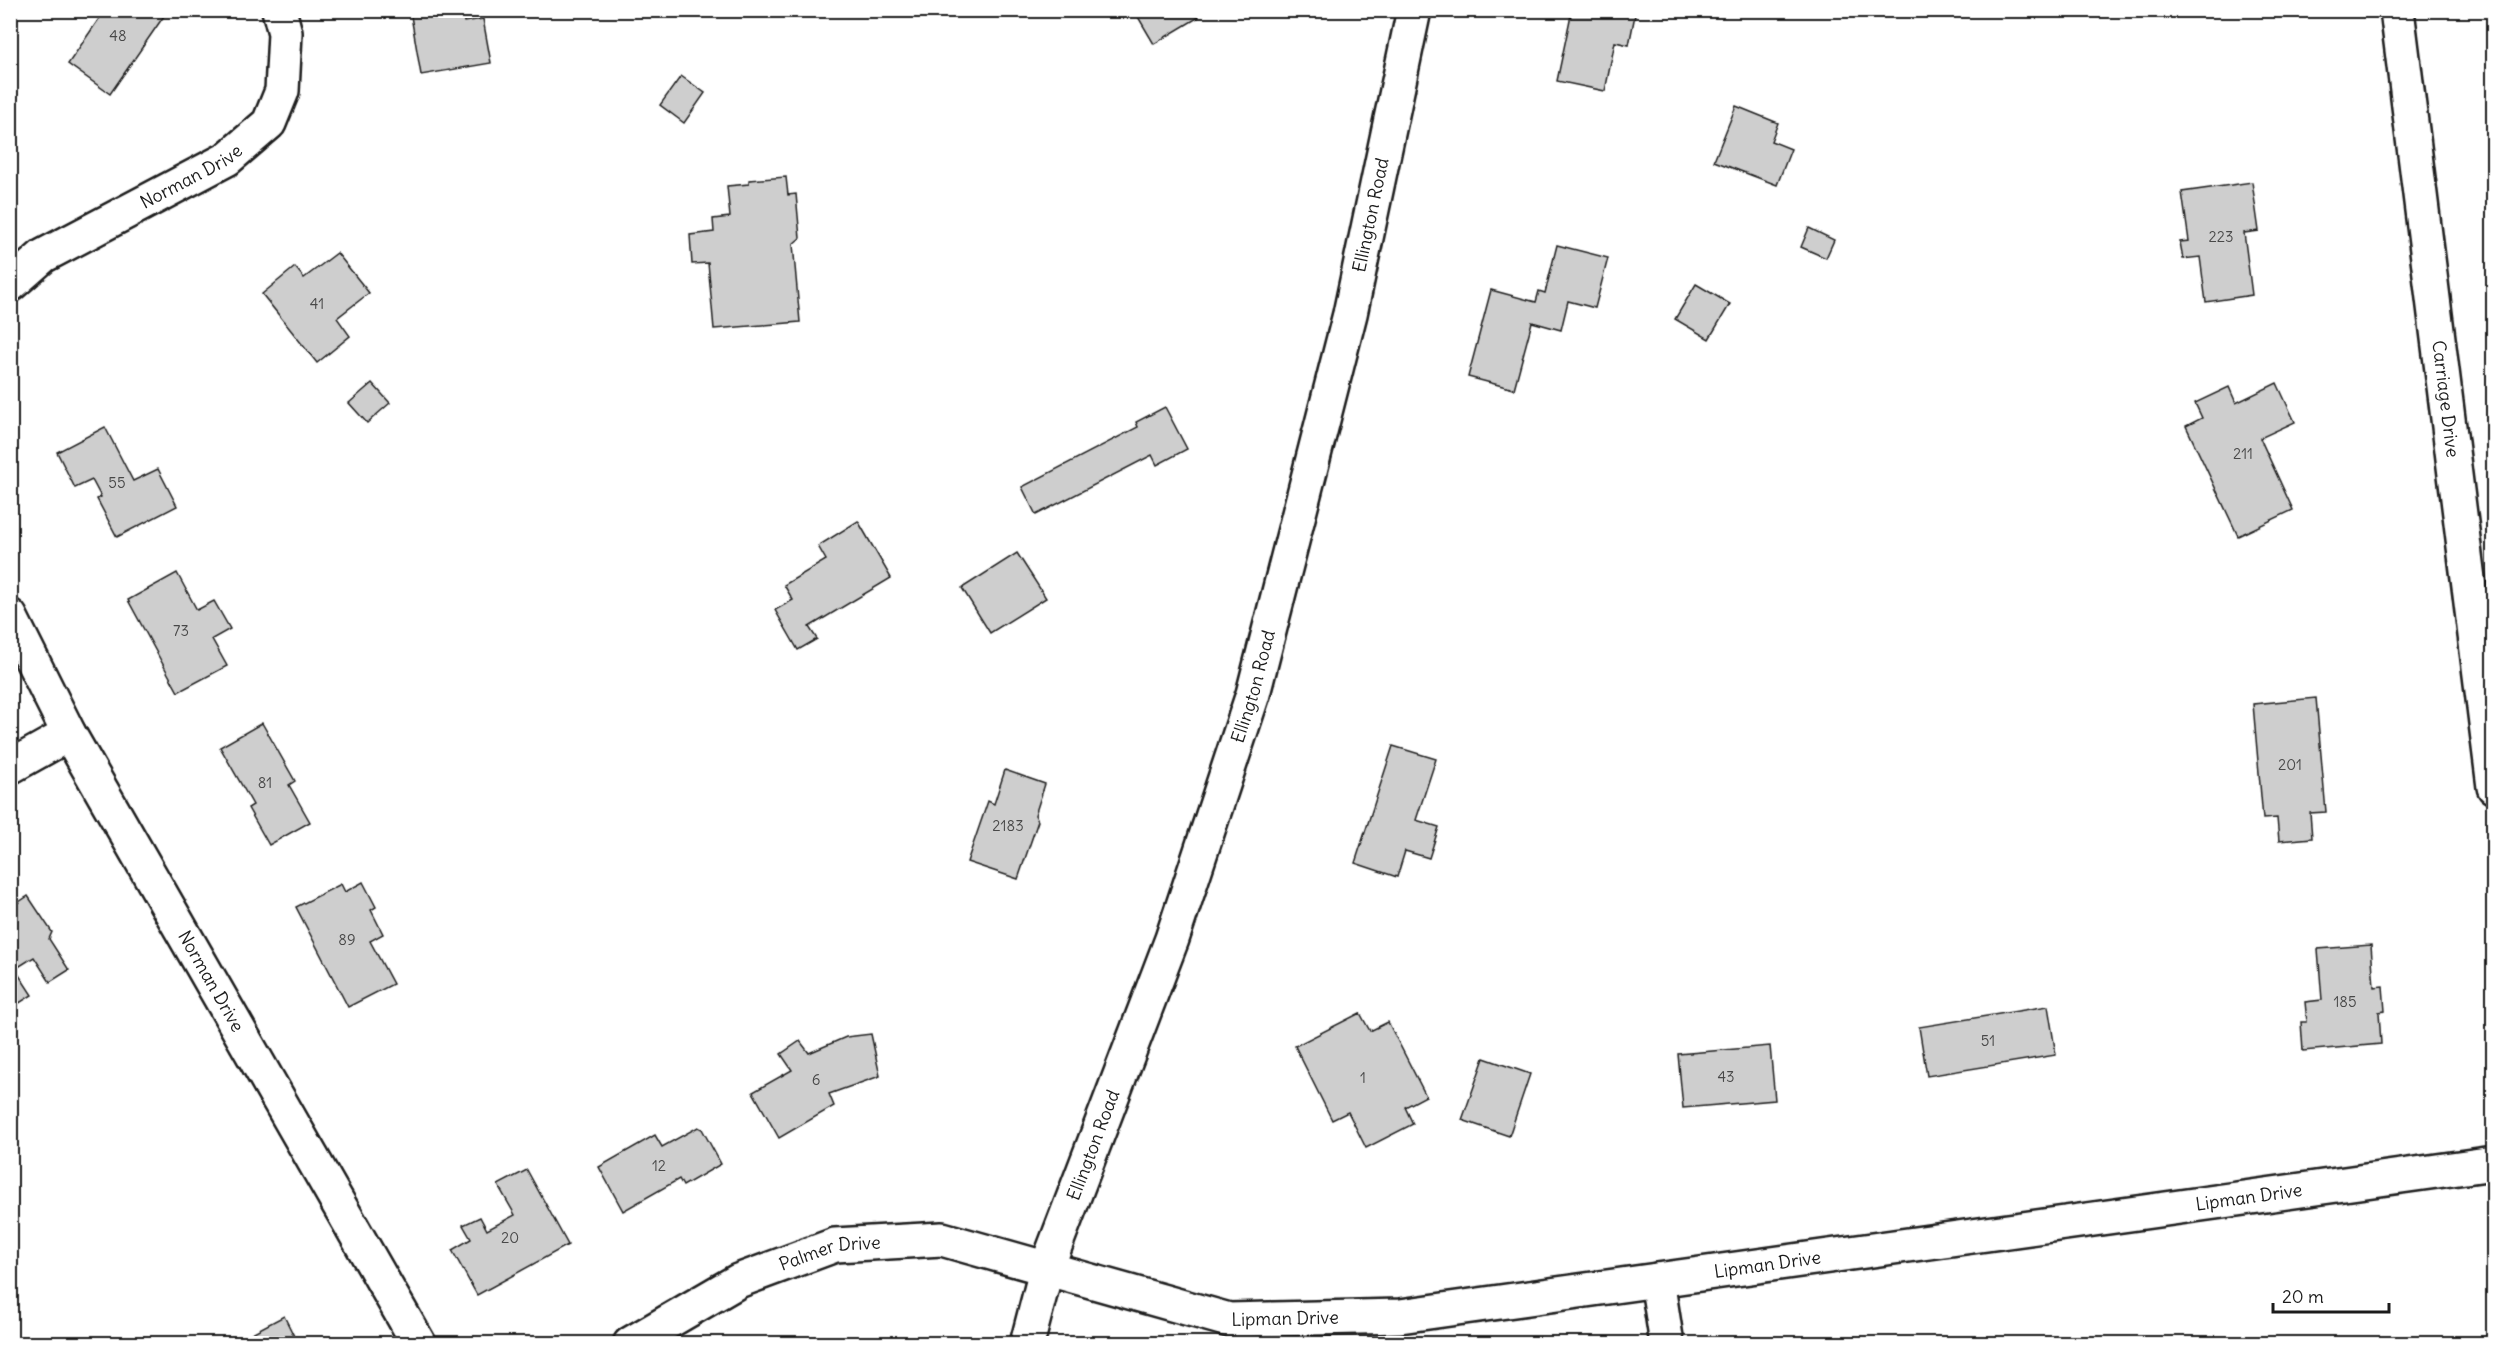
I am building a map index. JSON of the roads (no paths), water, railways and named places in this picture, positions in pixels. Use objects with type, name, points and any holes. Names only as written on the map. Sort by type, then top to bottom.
[{"type":"street","name":"Norman Drive","points":[[10,285],[43,256],[227,159],[268,123],[282,91],[285,33],[279,10]]},
{"type":"street","name":"Ellington Road","points":[[1027,1344],[1047,1267],[1172,939],[1253,694],[1350,314],[1414,10]]},
{"type":"street","name":"Carriage Drive","points":[[2397,10],[2493,788]]},
{"type":"street","name":"Norman Drive","points":[[10,616],[69,734],[419,1344]]},
{"type":"street","points":[[10,766],[69,734]]},
{"type":"street","name":"Lipman Drive","points":[[1047,1267],[1229,1320],[1400,1316],[2493,1164]]},
{"type":"street","name":"Palmer Drive","points":[[630,1344],[738,1281],[835,1245],[942,1239],[1047,1267]]},
{"type":"street","points":[[1657,1280],[1667,1344]]}]
